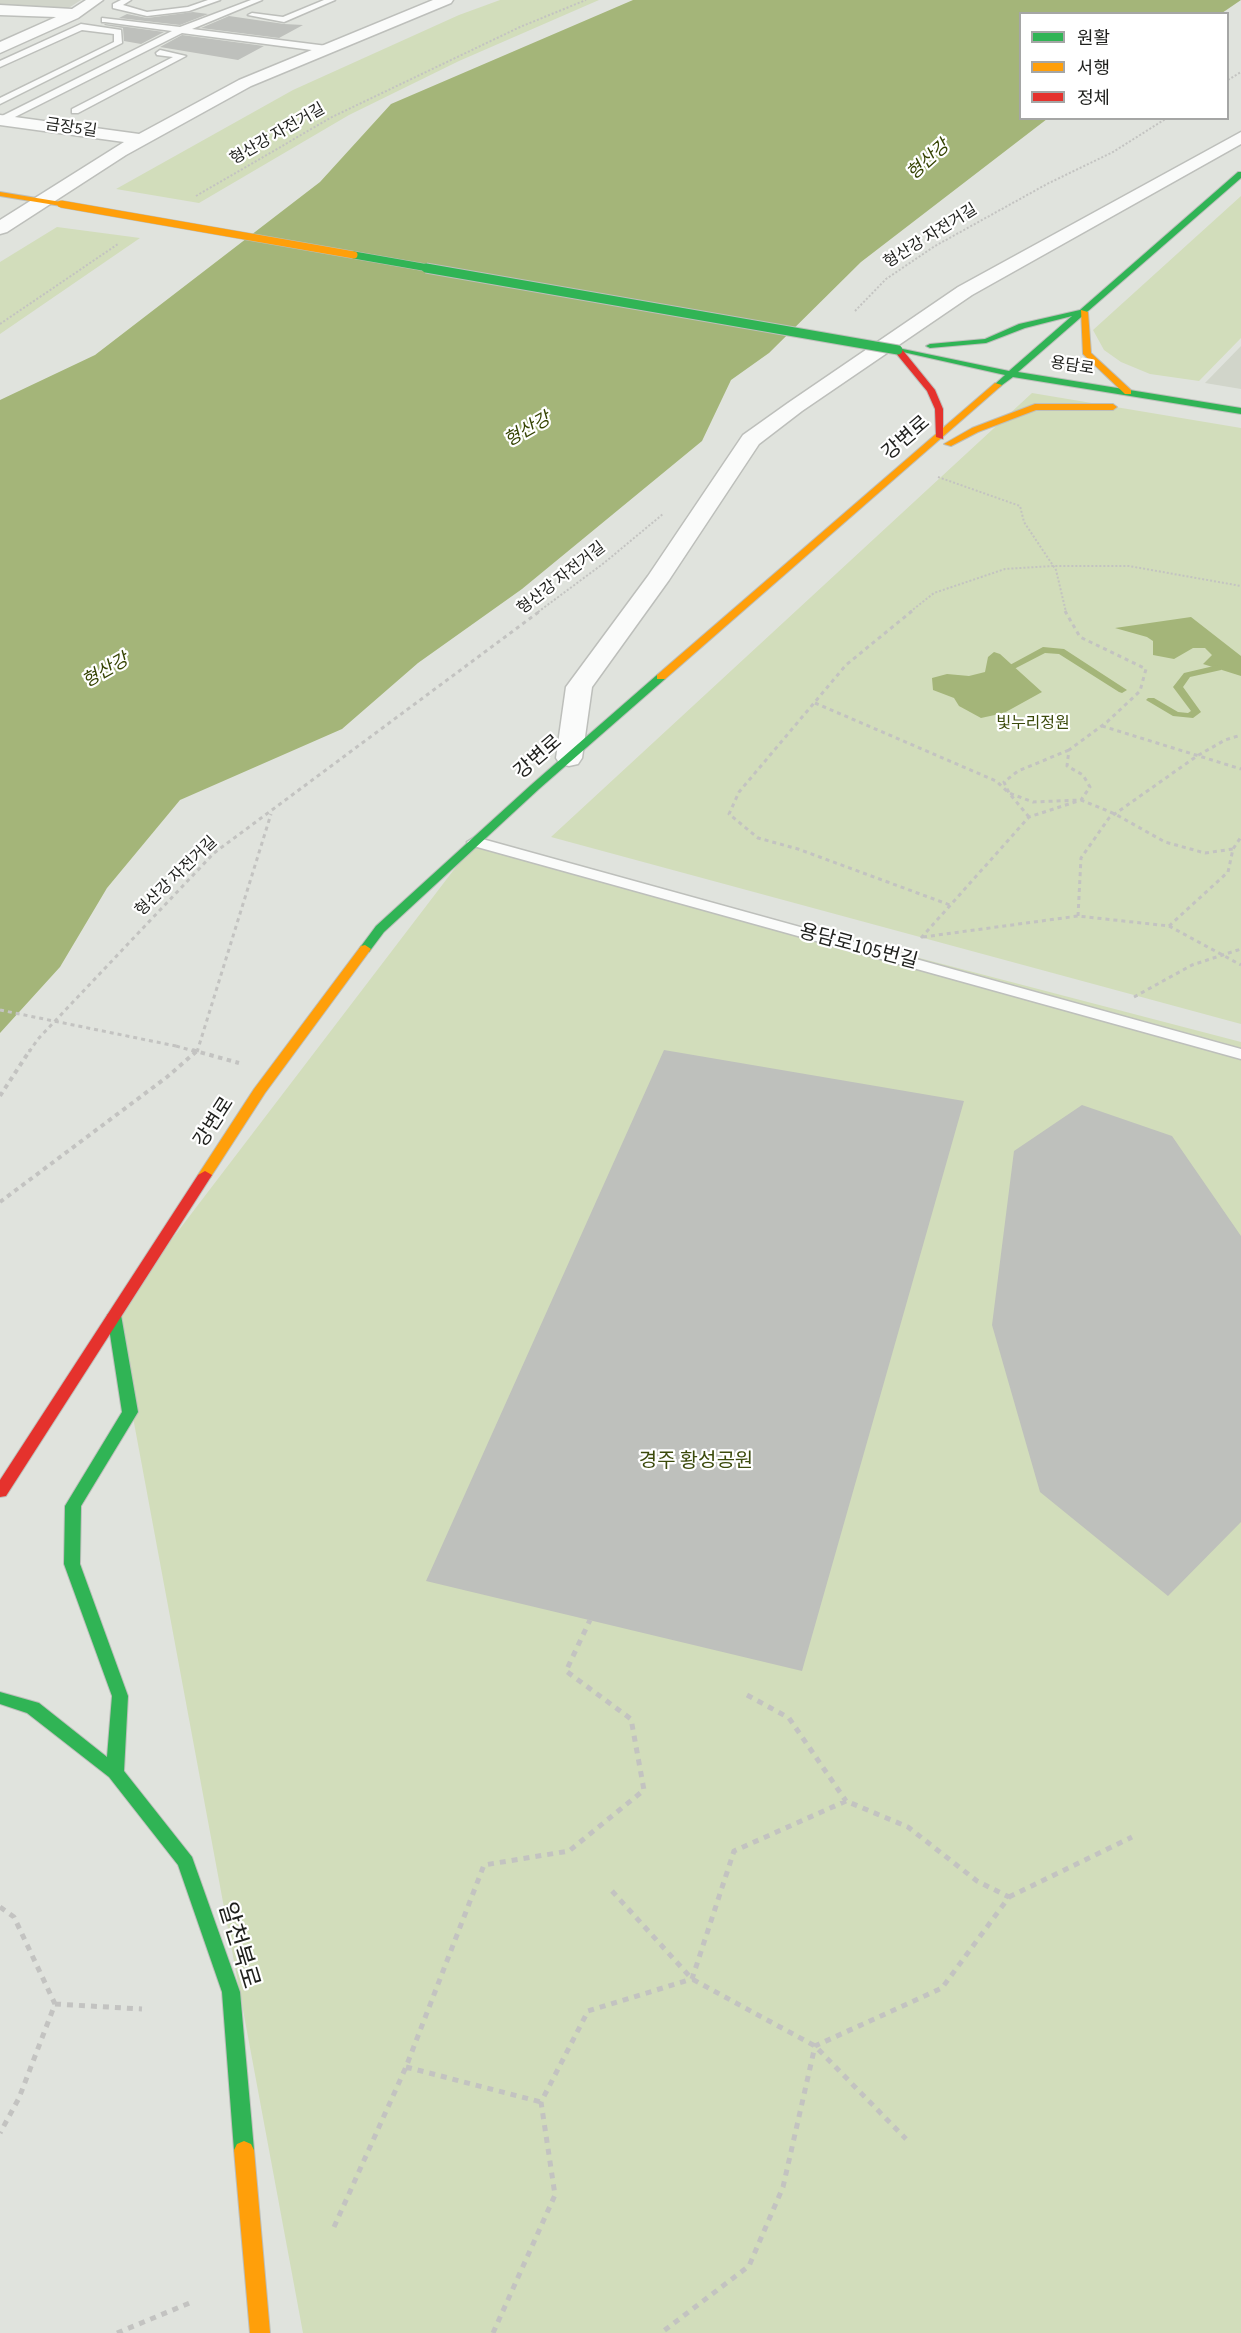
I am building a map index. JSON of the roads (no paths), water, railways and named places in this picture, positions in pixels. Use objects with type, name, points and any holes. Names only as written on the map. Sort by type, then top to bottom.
[{"type":"street","points":[[0,48],[78,15],[96,0]]},
{"type":"street","points":[[0,228],[142,139],[246,83],[446,0]]},
{"type":"street","points":[[0,10],[78,15]]},
{"type":"street","name":"금장5길","points":[[1,120],[142,139]]},
{"type":"street","points":[[568,758],[579,687],[657,580],[752,440],[795,407],[965,291],[1241,137]]},
{"type":"street","name":"강변로","points":[[0,1492],[274,1072],[380,929],[568,758],[1241,174]]},
{"type":"street","points":[[0,194],[43,201]]},
{"type":"street","name":"용담로","points":[[43,201],[898,351],[1013,374],[1241,411]]},
{"type":"street","points":[[898,351],[986,341],[1022,326],[1084,312],[1087,354],[1128,392]]},
{"type":"street","points":[[898,351],[931,390],[939,410],[940,437]]},
{"type":"street","points":[[906,466],[975,430],[1035,407],[1217,407]]},
{"type":"street","points":[[114,1315],[130,1413],[73,1506],[72,1563],[120,1695],[115,1773]]},
{"type":"street","name":"알천북로","points":[[0,1698],[33,1708],[115,1773],[186,1862],[231,1992],[260,2333]]},
{"type":"lane","points":[[127,0],[116,6],[147,14],[189,9],[216,0]]},
{"type":"lane","points":[[1,120],[181,30],[258,0]]},
{"type":"lane","points":[[306,0],[328,1]]},
{"type":"lane","points":[[252,15],[284,20],[328,1]]},
{"type":"lane","points":[[94,18],[327,49]]},
{"type":"lane","points":[[0,64],[81,27],[118,32],[118,44],[0,101]]},
{"type":"lane","points":[[75,111],[182,56],[160,53]]},
{"type":"lane","points":[[89,58],[117,62]]},
{"type":"lane","points":[[75,94],[118,72],[101,70]]},
{"type":"lane","points":[[127,73],[145,76]]},
{"type":"lane","name":"용담로105번길","points":[[475,842],[1241,1054]]},
{"type":"water","name":"형산강","points":[[633,0],[1241,0],[1223,12],[1019,12],[1019,120],[1046,120],[861,262],[769,353],[731,380],[702,441],[522,589],[418,663],[342,729],[180,800],[107,888],[60,967],[0,1033],[0,400],[95,355],[320,182],[391,104]]},
{"type":"water","points":[[1191,617],[1241,656],[1241,676],[1203,664],[1212,655],[1205,648],[1193,648],[1174,659],[1153,655],[1153,641],[1147,637],[1115,628]]},
{"type":"water","points":[[994,652],[1000,654],[1042,692],[1004,713],[981,718],[959,706],[954,698],[933,690],[932,678],[947,674],[969,676],[985,672],[988,657]]},
{"type":"waterway","points":[[1013,666],[1043,650],[1061,651],[1122,690]]},
{"type":"waterway","points":[[1151,700],[1176,714],[1190,716],[1196,712],[1178,687],[1187,675],[1218,668]]},
{"type":"park label","name":"빛누리정원","points":[[1033,724]]},
{"type":"park label","name":"경주 황성공원","points":[[696,1463]]}]
